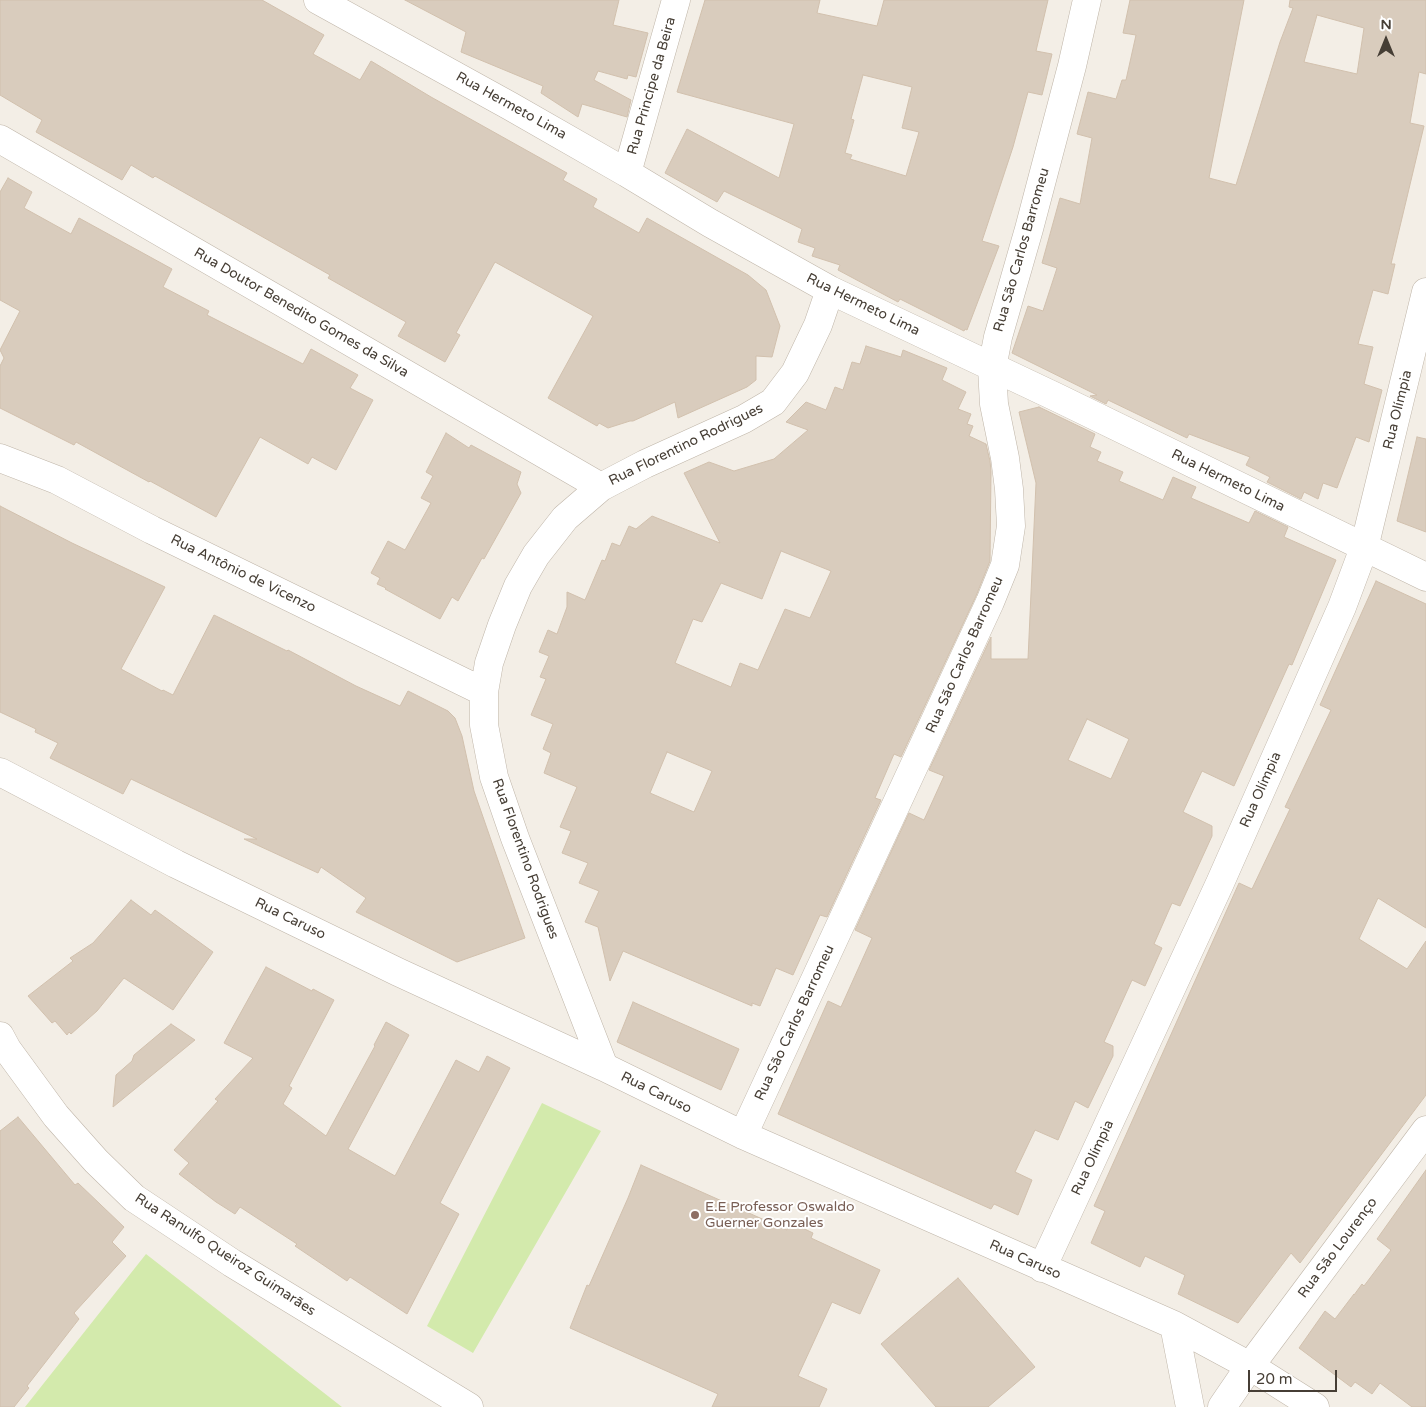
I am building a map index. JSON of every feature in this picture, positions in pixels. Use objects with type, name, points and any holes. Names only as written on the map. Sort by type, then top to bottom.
[{"type":"street","name":"Rua Hermeto Lima","points":[[318,0],[627,172],[710,223],[830,290],[1056,397],[1426,577]]},
{"type":"street","name":"Rua Principe da Beira","points":[[627,172],[676,0]]},
{"type":"street","name":"Rua São Carlos Barromeu","points":[[744,1135],[986,611],[1005,565],[1011,526],[1010,498],[1005,458],[994,404],[992,368],[998,337],[1032,219],[1072,66],[1087,0]]},
{"type":"street","name":"Rua Doutor Benedito Gomes da Silva","points":[[0,139],[601,487]]},
{"type":"street","name":"Rua Florentino Rodrigues","points":[[604,1067],[515,838],[494,777],[484,725],[484,692],[492,655],[518,586],[536,555],[565,518],[601,487],[645,464],[744,420],[773,402],[795,374],[818,325],[830,290]]},
{"type":"street","name":"Rua Olímpia","points":[[1042,1268],[1224,874],[1342,607],[1364,548],[1426,292]]},
{"type":"street","name":"Rua Antônio de Vicenzo","points":[[0,458],[57,480],[152,530],[484,692]]},
{"type":"street","name":"Rua Caruso","points":[[0,772],[212,881],[398,972],[604,1067],[744,1135],[1174,1326],[1250,1366],[1315,1407]]},
{"type":"street","name":"Rua Ranulfo Queiroz Guimarães","points":[[0,1036],[7,1049],[56,1116],[96,1161],[134,1198],[232,1263],[469,1407]]},
{"type":"street","name":"Rua São Lourenço","points":[[1222,1407],[1250,1366],[1426,1130]]},
{"type":"street","points":[[1174,1326],[1190,1407]]},
{"type":"green space","points":[[542,1103],[601,1131],[473,1353],[427,1326]]},
{"type":"green space","points":[[146,1254],[342,1407],[25,1407]]},
{"type":"building","points":[[0,0],[262,0],[324,35],[313,54],[360,80],[371,61],[567,173],[563,180],[597,199],[593,207],[639,233],[647,218],[748,275],[766,290],[780,326],[772,357],[756,356],[756,380],[747,387],[678,418],[675,402],[633,421],[608,428],[599,423],[597,426],[548,398],[593,316],[495,262],[456,333],[460,335],[445,362],[398,336],[406,322],[328,278],[330,275],[155,176],[153,178],[131,165],[122,180],[36,132],[42,120],[0,95]]},
{"type":"building","points":[[405,0],[619,0],[613,25],[648,33],[636,77],[628,75],[627,79],[598,71],[594,80],[631,100],[627,117],[582,104],[578,117],[541,93],[543,86],[461,52],[466,32]]},
{"type":"building","points":[[705,0],[820,0],[817,13],[877,26],[884,0],[1048,0],[1036,51],[1052,54],[1042,95],[1028,92],[1013,147],[982,241],[999,246],[967,330],[965,329],[964,331],[900,299],[898,302],[838,270],[840,265],[812,256],[815,248],[798,242],[802,229],[724,191],[717,202],[665,173],[687,129],[779,178],[794,124],[677,92]],"holes":[[[863,75],[912,87],[902,128],[919,132],[906,176],[850,159],[852,155],[845,153],[854,120],[851,119]]]},
{"type":"building","points":[[1130,0],[1244,0],[1209,178],[1236,185],[1280,42],[1293,8],[1289,7],[1290,0],[1426,0],[1426,74],[1419,72],[1410,123],[1424,126],[1391,264],[1395,264],[1388,294],[1373,290],[1358,344],[1373,347],[1364,384],[1382,390],[1369,442],[1356,437],[1337,488],[1323,483],[1318,499],[1304,492],[1301,499],[1267,482],[1270,477],[1246,465],[1250,457],[1189,434],[1187,438],[1108,400],[1106,404],[1090,396],[1097,395],[1012,353],[1028,306],[1043,311],[1057,268],[1042,263],[1060,198],[1080,204],[1092,138],[1077,134],[1088,92],[1116,99],[1122,80],[1126,80],[1136,35],[1123,33]],"holes":[[[1317,15],[1364,28],[1357,74],[1304,62]]]},
{"type":"building","points":[[8,178],[32,192],[24,208],[71,234],[79,218],[172,269],[163,287],[209,311],[207,315],[303,364],[311,349],[358,375],[350,388],[373,400],[336,470],[312,457],[308,464],[260,437],[216,517],[76,442],[74,445],[0,408],[0,366],[4,358],[0,350],[20,311],[0,300],[0,192]]},
{"type":"building","points":[[866,346],[901,357],[903,350],[947,368],[942,380],[966,392],[958,409],[971,414],[967,424],[973,426],[969,436],[986,444],[991,471],[990,561],[976,596],[901,757],[894,754],[875,798],[881,800],[827,917],[820,915],[793,975],[776,968],[760,1006],[752,1003],[752,1006],[623,951],[610,981],[598,927],[585,922],[599,891],[579,883],[588,863],[562,853],[571,831],[560,827],[577,787],[544,773],[551,753],[543,749],[553,724],[531,715],[546,679],[540,677],[549,656],[539,652],[548,630],[557,634],[567,607],[567,592],[585,600],[602,560],[605,561],[612,543],[620,546],[629,526],[636,529],[652,516],[720,543],[684,473],[709,462],[734,471],[774,459],[808,430],[786,422],[806,402],[826,410],[835,387],[843,390],[852,362],[860,364]],"holes":[[[781,551],[831,571],[810,618],[785,609],[758,670],[740,663],[731,687],[675,663],[693,619],[702,622],[721,583],[762,599]],[[667,752],[712,771],[694,812],[650,793]]]},
{"type":"building","points":[[1039,407],[1095,434],[1090,447],[1101,452],[1097,461],[1123,472],[1119,481],[1163,500],[1173,477],[1196,487],[1191,498],[1249,523],[1255,511],[1288,527],[1284,537],[1336,560],[1292,665],[1289,664],[1234,786],[1202,771],[1183,812],[1212,826],[1212,836],[1180,906],[1172,903],[1154,944],[1162,948],[1145,986],[1132,980],[1104,1042],[1113,1046],[1113,1056],[1088,1108],[1075,1101],[1058,1140],[1035,1130],[1015,1172],[1032,1180],[1018,1215],[994,1204],[991,1209],[778,1114],[828,1001],[841,1007],[872,938],[855,930],[909,813],[924,820],[944,776],[929,770],[991,637],[991,659],[1028,659],[1036,483],[1019,412]],"holes":[[[1087,719],[1129,739],[1111,779],[1068,760]]]},
{"type":"building","points":[[446,433],[469,448],[471,445],[521,472],[517,484],[521,493],[458,601],[452,597],[440,619],[377,584],[380,578],[371,573],[388,541],[405,550],[431,503],[421,498],[433,476],[426,472]]},
{"type":"building","points":[[1417,437],[1426,439],[1426,532],[1397,521]]},
{"type":"building","points":[[0,506],[165,587],[121,669],[162,691],[173,695],[214,615],[400,706],[408,691],[448,711],[455,718],[462,736],[474,791],[525,938],[457,962],[356,912],[366,898],[321,867],[318,873],[244,839],[257,839],[131,779],[123,794],[50,758],[58,743],[35,732],[36,729],[0,712]]},
{"type":"building","points":[[1376,581],[1426,604],[1426,928],[1378,898],[1359,939],[1407,969],[1426,941],[1426,1095],[1300,1263],[1291,1253],[1238,1323],[1178,1294],[1185,1275],[1145,1256],[1140,1267],[1091,1243],[1105,1211],[1094,1206],[1239,883],[1252,889],[1290,809],[1285,807],[1331,710],[1320,705]]},
{"type":"building","points":[[131,900],[151,915],[155,910],[213,952],[173,1010],[124,978],[97,1011],[71,1034],[69,1032],[67,1035],[55,1021],[52,1023],[28,996],[73,961],[70,958],[93,943]]},
{"type":"building","points":[[266,967],[312,991],[313,989],[334,1000],[289,1086],[292,1088],[283,1104],[326,1136],[386,1022],[409,1035],[348,1149],[395,1176],[456,1060],[479,1072],[487,1056],[510,1068],[440,1203],[459,1214],[407,1314],[350,1277],[347,1281],[295,1246],[297,1244],[240,1207],[235,1214],[179,1174],[189,1163],[174,1150],[218,1101],[215,1099],[253,1058],[224,1043]]},
{"type":"building","points":[[633,1002],[739,1049],[721,1090],[617,1042]]},
{"type":"building","points":[[171,1024],[195,1040],[113,1107],[116,1075],[132,1061],[134,1055]]},
{"type":"building","points":[[18,1117],[75,1185],[78,1183],[124,1227],[112,1242],[126,1256],[74,1313],[79,1319],[27,1386],[29,1388],[14,1407],[0,1407],[0,1131]]},
{"type":"building","points":[[641,1165],[787,1230],[790,1222],[813,1233],[811,1238],[880,1270],[860,1314],[832,1302],[798,1376],[827,1389],[819,1407],[712,1407],[718,1394],[570,1328],[587,1285],[589,1286]]},
{"type":"building","points":[[1426,1170],[1426,1407],[1412,1407],[1380,1383],[1372,1394],[1355,1382],[1351,1387],[1299,1348],[1325,1311],[1335,1319],[1362,1284],[1364,1286],[1391,1250],[1377,1239]]},
{"type":"building","points":[[958,1278],[1035,1367],[988,1407],[936,1407],[881,1344]]},
{"type":"place","name":"E.E Professor Oswaldo Guerner Gonzales","points":[[695,1215]]}]
